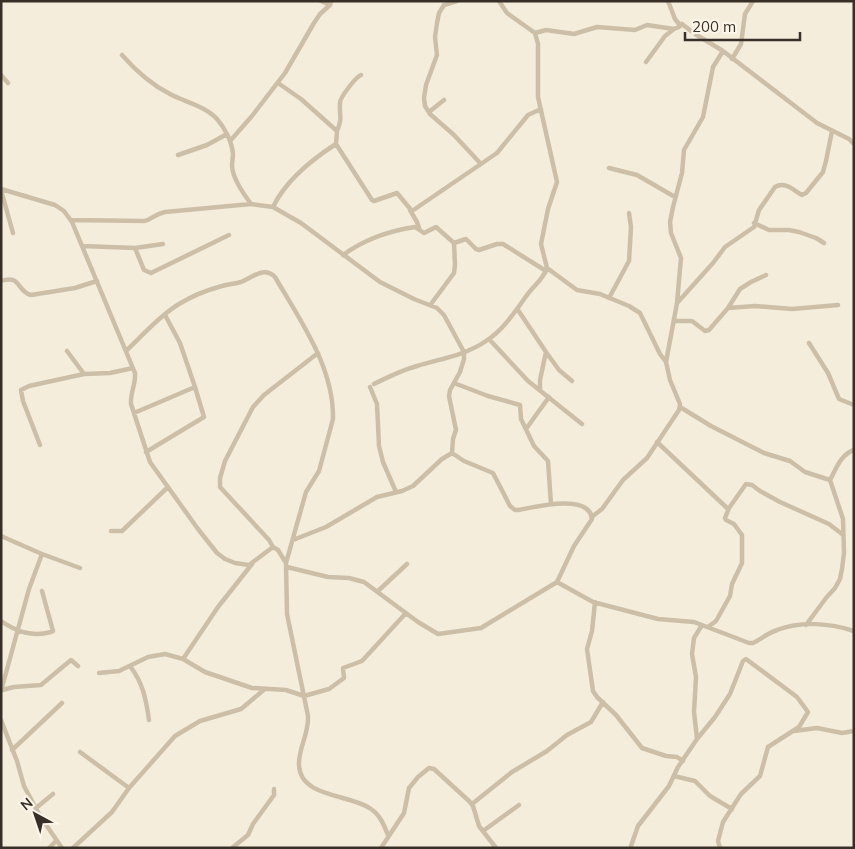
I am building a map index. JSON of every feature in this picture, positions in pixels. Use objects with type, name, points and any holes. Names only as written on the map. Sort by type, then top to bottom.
[{"type":"street","points":[[321,1],[331,3]]},
{"type":"street","points":[[457,1],[444,5],[439,13],[435,38],[438,55],[426,85],[425,106],[481,164]]},
{"type":"street","points":[[396,492],[383,462],[379,446],[377,404],[372,385],[415,366],[464,352],[489,339],[518,310],[526,296],[540,281],[546,269],[541,244],[548,209],[557,182],[537,84],[538,44],[535,33],[507,13],[499,1]]},
{"type":"street","points":[[668,1],[679,24],[682,24],[723,51],[816,123],[849,139],[854,144]]},
{"type":"street","points":[[732,59],[741,44],[745,14],[753,1]]},
{"type":"street","points":[[230,141],[286,73],[314,23],[331,3]]},
{"type":"street","points":[[646,62],[666,36],[682,24]]},
{"type":"street","points":[[535,33],[546,30],[574,34],[597,27],[635,30],[647,25],[674,29]]},
{"type":"street","points":[[723,51],[713,67],[703,117],[684,150],[682,173],[670,222],[671,233],[681,258],[677,303],[666,362],[670,380],[680,407],[711,426],[764,452],[790,461],[805,472],[830,480]]},
{"type":"street","points":[[122,55],[145,79],[171,94],[204,109],[216,118],[230,141],[233,153],[232,166],[235,176],[251,204]]},
{"type":"street","points":[[1,75],[8,83]]},
{"type":"street","points":[[361,75],[357,76],[340,101],[341,121],[337,131],[336,144],[373,201],[397,193],[424,233],[436,227],[454,243],[456,265],[454,273],[431,304]]},
{"type":"street","points":[[278,83],[306,103],[337,131]]},
{"type":"street","points":[[429,112],[444,100]]},
{"type":"street","points":[[410,210],[417,209],[496,154],[528,115],[541,109]]},
{"type":"street","points":[[677,303],[713,263],[725,246],[754,228],[760,210],[778,184],[785,185],[802,195],[806,193],[818,179],[826,161],[832,131]]},
{"type":"street","points":[[178,156],[207,145],[227,134]]},
{"type":"street","points":[[273,207],[282,191],[297,174],[336,144]]},
{"type":"street","points":[[608,168],[637,175],[676,197]]},
{"type":"street","points":[[1,190],[56,205],[71,220],[134,368],[135,380],[130,400],[150,462],[198,529],[218,553],[235,563],[253,563]]},
{"type":"street","points":[[1,190],[13,233]]},
{"type":"street","points":[[71,220],[144,221],[149,220],[156,214],[165,212],[251,204],[273,207],[301,223],[380,282],[414,299],[431,304],[444,315],[464,352],[460,372],[449,396],[456,430],[452,453]]},
{"type":"street","points":[[609,298],[629,261],[631,227],[629,213]]},
{"type":"street","points":[[754,224],[769,230],[799,232],[824,243]]},
{"type":"street","points":[[343,255],[365,241],[379,235],[403,229],[419,228]]},
{"type":"street","points":[[135,248],[144,270],[151,273],[229,235]]},
{"type":"street","points":[[454,243],[466,239],[479,250],[503,244],[577,290],[600,294],[630,306],[640,313],[660,354],[666,362]]},
{"type":"street","points":[[83,246],[135,248],[163,244]]},
{"type":"street","points":[[127,350],[178,305],[202,293],[223,285],[240,282],[267,271],[275,277],[311,339],[328,383],[333,419],[320,466],[306,492],[286,565],[287,614],[304,696],[308,727],[298,764],[304,779],[315,790],[352,799],[370,808],[380,818],[388,834]]},
{"type":"street","points":[[674,321],[692,321],[705,331],[718,320],[740,289],[766,275]]},
{"type":"street","points":[[1,282],[14,280],[26,294],[31,295],[75,288],[96,281]]},
{"type":"street","points":[[728,308],[755,306],[792,309],[827,304],[838,305]]},
{"type":"street","points":[[518,310],[559,370],[572,381]]},
{"type":"street","points":[[146,452],[204,417],[180,342],[165,315]]},
{"type":"street","points":[[489,339],[528,381],[582,424]]},
{"type":"street","points":[[809,343],[828,373],[839,399],[854,405]]},
{"type":"street","points":[[67,351],[84,374]]},
{"type":"street","points":[[540,390],[540,380],[546,352]]},
{"type":"street","points":[[318,353],[264,395],[253,407],[231,448],[220,478],[220,487],[269,540],[273,547],[278,550],[286,565],[328,577],[357,579],[438,634],[478,629],[557,582],[574,546],[593,516],[602,509],[623,480],[647,458],[680,407]]},
{"type":"street","points":[[40,445],[23,401],[21,390],[29,386],[84,374],[110,373],[134,368]]},
{"type":"street","points":[[454,383],[488,396],[518,404],[521,419],[536,449],[548,461],[551,504]]},
{"type":"street","points":[[134,413],[195,387]]},
{"type":"street","points":[[526,428],[549,397]]},
{"type":"street","points":[[657,442],[726,508]]},
{"type":"street","points":[[806,625],[840,580],[844,553],[843,519],[830,480],[847,452],[854,450]]},
{"type":"street","points":[[293,540],[326,527],[377,497],[413,486],[442,459],[452,453]]},
{"type":"street","points":[[452,453],[464,461],[493,473],[510,506],[515,510],[568,503],[579,505],[593,516]]},
{"type":"street","points":[[708,627],[716,621],[730,596],[732,584],[742,563],[742,535],[734,524],[725,518],[729,508],[746,484],[752,485],[773,498],[829,524],[842,534]]},
{"type":"street","points":[[111,531],[122,530],[168,487]]},
{"type":"street","points":[[1,536],[80,568]]},
{"type":"street","points":[[183,659],[206,623],[253,563],[273,547]]},
{"type":"street","points":[[1,691],[29,589],[42,554]]},
{"type":"street","points":[[378,592],[407,564]]},
{"type":"street","points":[[557,582],[564,588],[596,602],[658,619],[694,622],[749,643],[753,643],[778,630],[806,625],[832,624],[854,631]]},
{"type":"street","points":[[1,621],[18,632],[46,634],[53,631],[42,591]]},
{"type":"street","points":[[596,602],[587,654],[592,672],[593,690],[616,714],[642,748],[666,756],[677,757],[682,761]]},
{"type":"street","points":[[99,673],[119,671],[148,657],[165,654],[183,659],[219,678],[235,681],[252,688],[286,690],[304,696],[325,691],[344,678],[343,668],[362,661],[406,613]]},
{"type":"street","points":[[697,738],[694,712],[696,677],[692,654],[694,638],[702,625]]},
{"type":"street","points":[[1,691],[14,687],[41,685],[72,660],[78,666]]},
{"type":"street","points":[[631,846],[638,826],[669,786],[697,738],[715,717],[730,694],[745,660],[790,691],[807,710],[803,722],[768,747],[760,776],[741,794],[722,827],[718,841],[720,848]]},
{"type":"street","points":[[130,666],[143,686],[149,720]]},
{"type":"street","points":[[73,848],[112,812],[129,788],[175,736],[200,721],[241,708],[265,690]]},
{"type":"street","points":[[472,804],[512,772],[546,751],[567,735],[591,722],[603,702]]},
{"type":"street","points":[[12,750],[62,703]]},
{"type":"street","points":[[1,720],[17,761],[21,780],[36,808],[62,848]]},
{"type":"street","points":[[792,731],[817,728],[842,733],[854,731]]},
{"type":"street","points":[[80,752],[129,788]]},
{"type":"street","points":[[381,848],[388,834],[404,813],[409,788],[429,768],[434,769],[472,804],[479,826],[496,848]]},
{"type":"street","points":[[674,776],[696,780],[710,796],[732,809]]},
{"type":"street","points":[[232,848],[248,835],[253,824],[274,795],[274,789]]},
{"type":"street","points":[[36,808],[54,794]]},
{"type":"street","points":[[483,831],[520,805]]},
{"type":"street","points":[[49,848],[56,841]]}]
